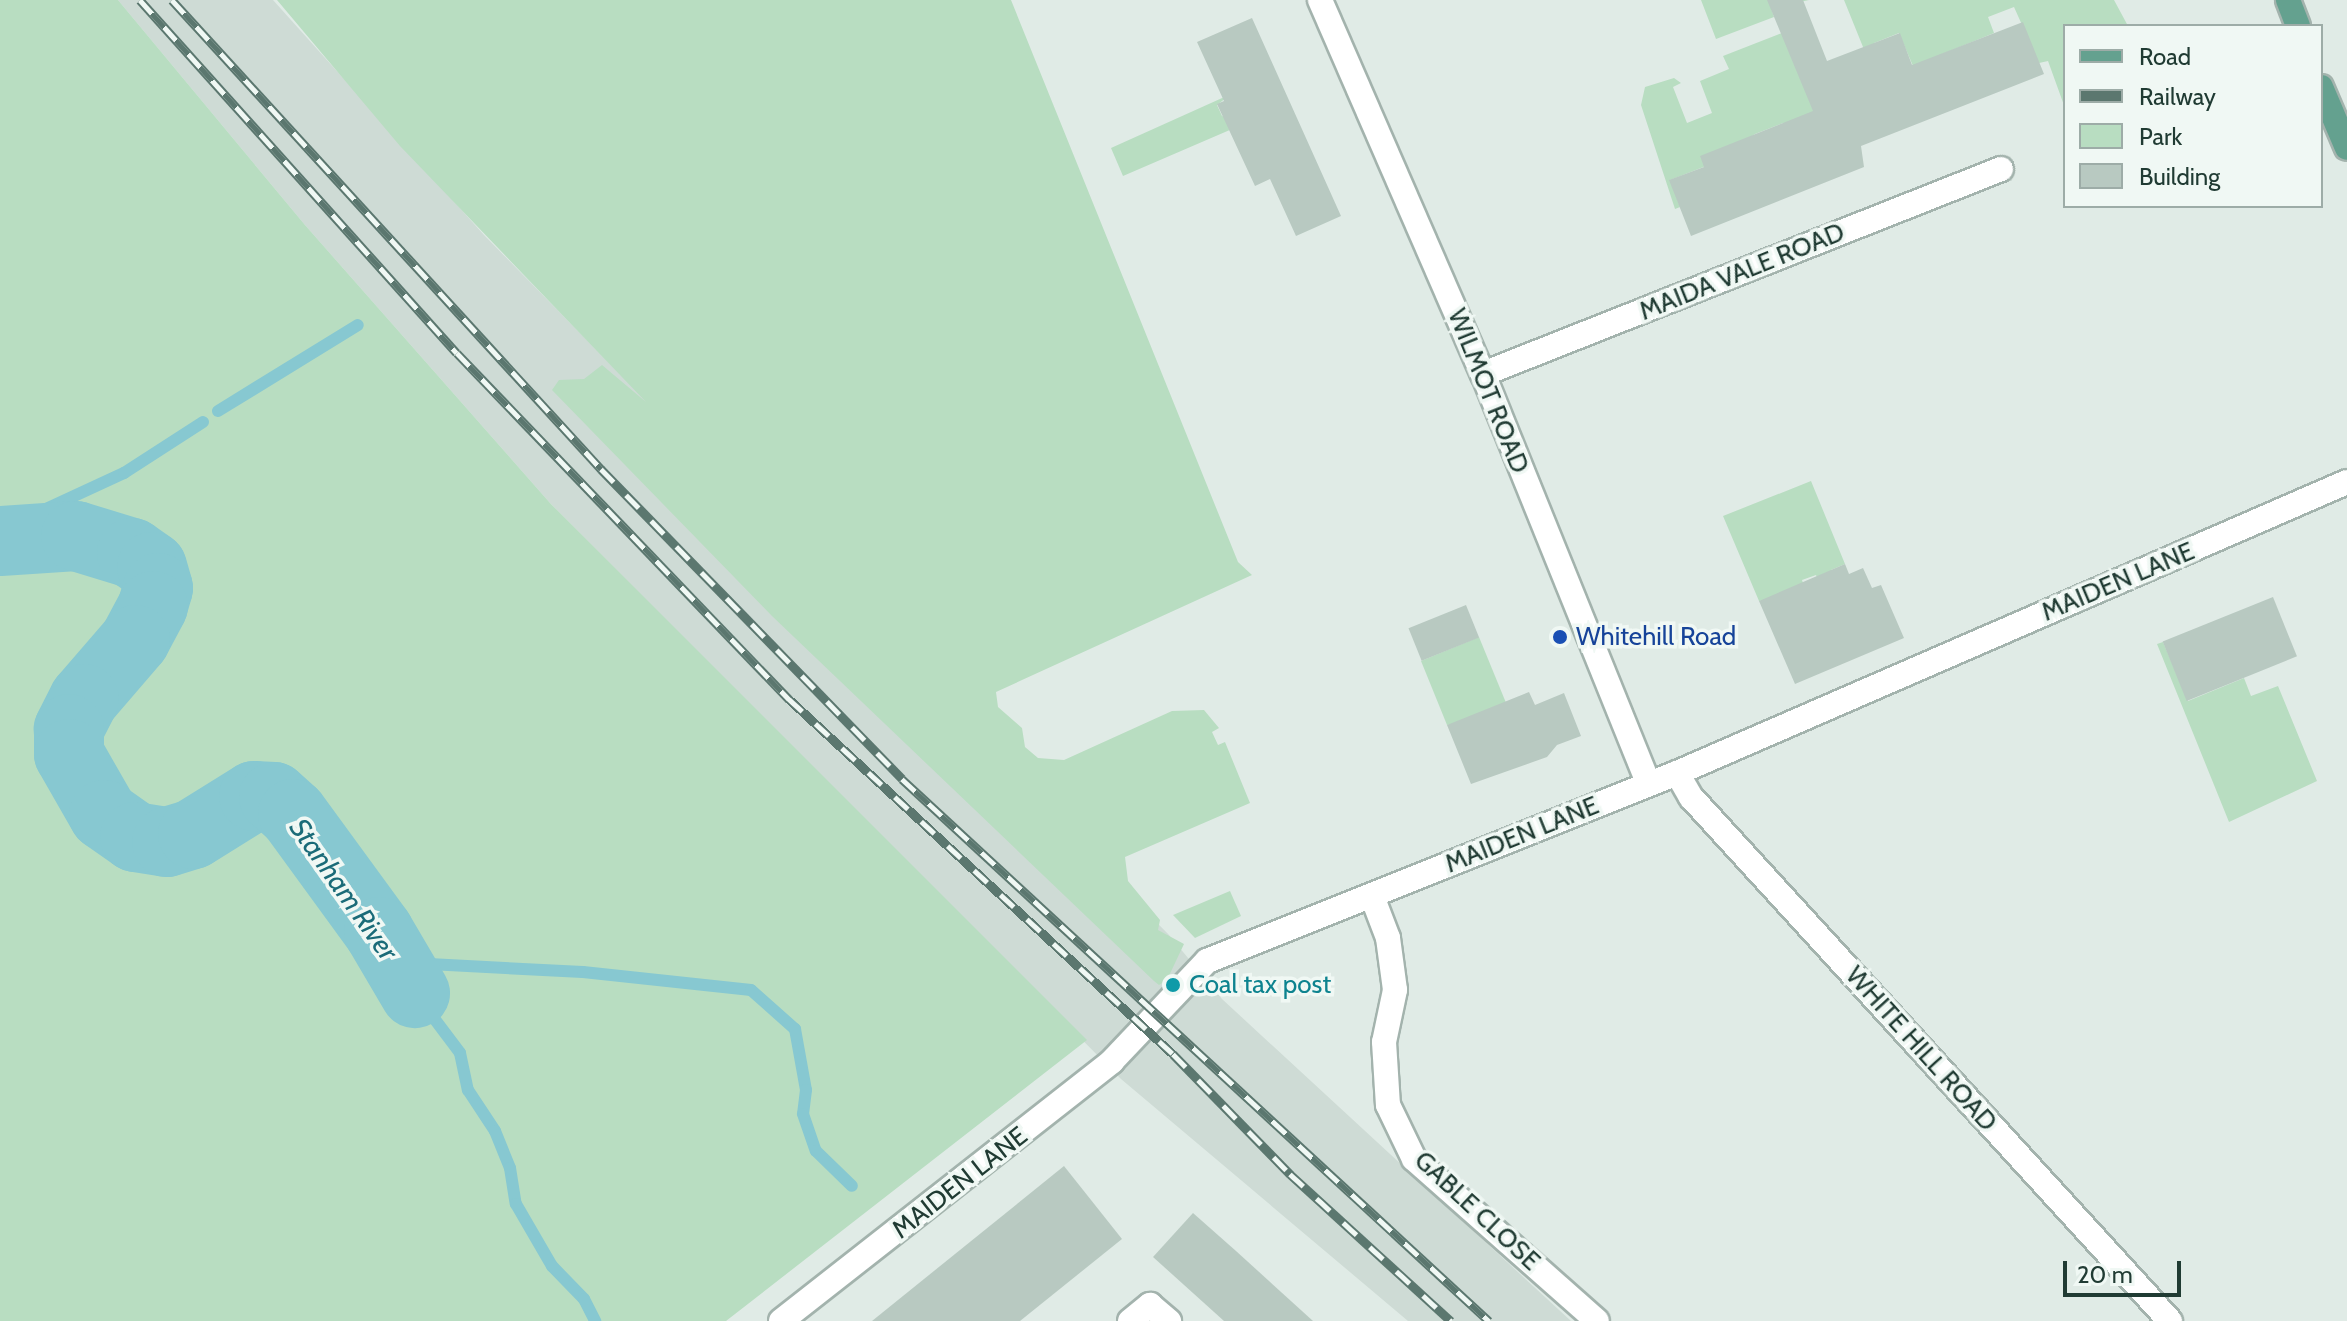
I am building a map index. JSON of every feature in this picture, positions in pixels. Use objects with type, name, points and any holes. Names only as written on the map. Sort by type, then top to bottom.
[{"type":"main road","points":[[2288,0],[2297,24]]},
{"type":"main road","points":[[2323,92],[2347,148]]},
{"type":"street","name":"WILMOT ROAD","points":[[1320,0],[1483,374],[1649,784]]},
{"type":"street","name":"MAIDA VALE ROAD","points":[[1483,374],[2001,169]]},
{"type":"street","name":"MAIDEN LANE","points":[[781,1321],[1112,1061],[1207,961],[1677,773],[2347,482]]},
{"type":"street","name":"WHITE HILL ROAD","points":[[1677,773],[1691,797],[2170,1321]]},
{"type":"street","name":"GABLE CLOSE","points":[[1372,896],[1388,938],[1395,990],[1384,1042],[1388,1105],[1414,1159],[1597,1321]]},
{"type":"street","points":[[1130,1321],[1150,1305],[1169,1321]]},
{"type":"shaded area","points":[[118,0],[273,0],[484,235],[1169,935],[1222,999],[1571,1321],[1408,1321],[1121,1079],[550,503],[305,225]]},
{"type":"green space","points":[[0,0],[118,0],[305,225],[550,503],[1087,1040],[726,1321],[0,1321]]},
{"type":"green space","points":[[277,0],[1011,0],[1238,562],[1252,575],[996,692],[998,707],[1022,728],[1025,747],[1038,758],[1064,760],[1172,711],[1204,710],[1219,728],[1212,732],[1218,745],[1225,742],[1250,803],[1125,857],[1128,881],[1160,920],[1158,930],[1184,944],[1167,980],[1159,985],[1154,981],[772,616],[552,390],[559,380],[584,379],[602,365],[646,402],[400,146]]},
{"type":"green space","points":[[1701,0],[1809,0],[1771,8],[1774,17],[1716,39]]},
{"type":"green space","points":[[1844,0],[2114,0],[2127,24],[2063,24],[2063,102],[2048,61],[2039,63],[2014,7],[1988,17],[1994,33],[1913,66],[1899,33],[1874,43],[1897,131]]},
{"type":"green space","points":[[1782,33],[1845,106],[1787,133],[1783,123],[1755,134],[1706,166],[1670,180],[1680,207],[1675,209],[1641,105],[1645,87],[1674,78],[1681,83],[1673,87],[1687,123],[1712,113],[1700,81],[1729,69],[1723,56]]},
{"type":"green space","points":[[1231,94],[1217,105],[1222,116],[1246,123],[1123,176],[1111,148]]},
{"type":"green space","points":[[1811,481],[1845,564],[1831,570],[1844,600],[1829,607],[1816,575],[1802,580],[1806,592],[1759,601],[1723,516]]},
{"type":"green space","points":[[1479,637],[1511,715],[1447,725],[1421,661]]},
{"type":"green space","points":[[2163,642],[2188,701],[2244,678],[2251,696],[2278,686],[2317,781],[2229,822],[2157,644]]},
{"type":"green space","points":[[1230,891],[1241,916],[1195,938],[1173,915]]},
{"type":"building","points":[[1767,0],[1803,0],[1827,61],[1900,33],[1912,65],[2023,22],[2044,74],[1861,146],[1864,167],[1691,236],[1669,180],[1704,167],[1700,156],[1813,111]]},
{"type":"building","points":[[1252,18],[1341,216],[1296,236],[1270,179],[1255,186],[1217,104],[1224,101],[1197,42]]},
{"type":"building","points":[[1845,564],[1849,574],[1863,568],[1872,588],[1881,585],[1904,638],[1795,684],[1759,601]]},
{"type":"building","points":[[2273,597],[2297,656],[2187,701],[2163,642]]},
{"type":"building","points":[[1466,605],[1479,637],[1422,661],[1409,628]]},
{"type":"building","points":[[1529,692],[1535,705],[1564,693],[1581,736],[1557,745],[1547,757],[1471,784],[1447,725]]},
{"type":"building","points":[[1064,1166],[1122,1239],[1020,1321],[872,1321]]},
{"type":"building","points":[[1193,1213],[1313,1321],[1224,1321],[1153,1257]]},
{"type":"waterway","points":[[218,411],[358,325]]},
{"type":"waterway","points":[[0,541],[20,521],[124,473],[203,422]]},
{"type":"waterway","name":"Stanham River","points":[[0,541],[76,536],[132,553],[152,567],[158,588],[153,606],[135,640],[84,699],[69,729],[69,754],[104,815],[135,837],[167,842],[193,834],[254,796],[274,797],[293,814],[379,932],[415,993]]},
{"type":"waterway","points":[[391,952],[410,963],[583,972],[751,990],[795,1029],[806,1090],[803,1114],[816,1151],[852,1186]]},
{"type":"waterway","points":[[415,993],[460,1053],[468,1090],[495,1131],[510,1168],[516,1204],[552,1266],[584,1299],[595,1321]]},
{"type":"railway","points":[[140,0],[457,353],[789,699],[1173,1054],[1290,1174],[1451,1321]]},
{"type":"railway","points":[[172,0],[601,469],[902,779],[1489,1321]]},
{"type":"place","name":"Whitehill Road","points":[[1560,637]]},
{"type":"place","name":"Coal tax post","points":[[1173,985]]}]
